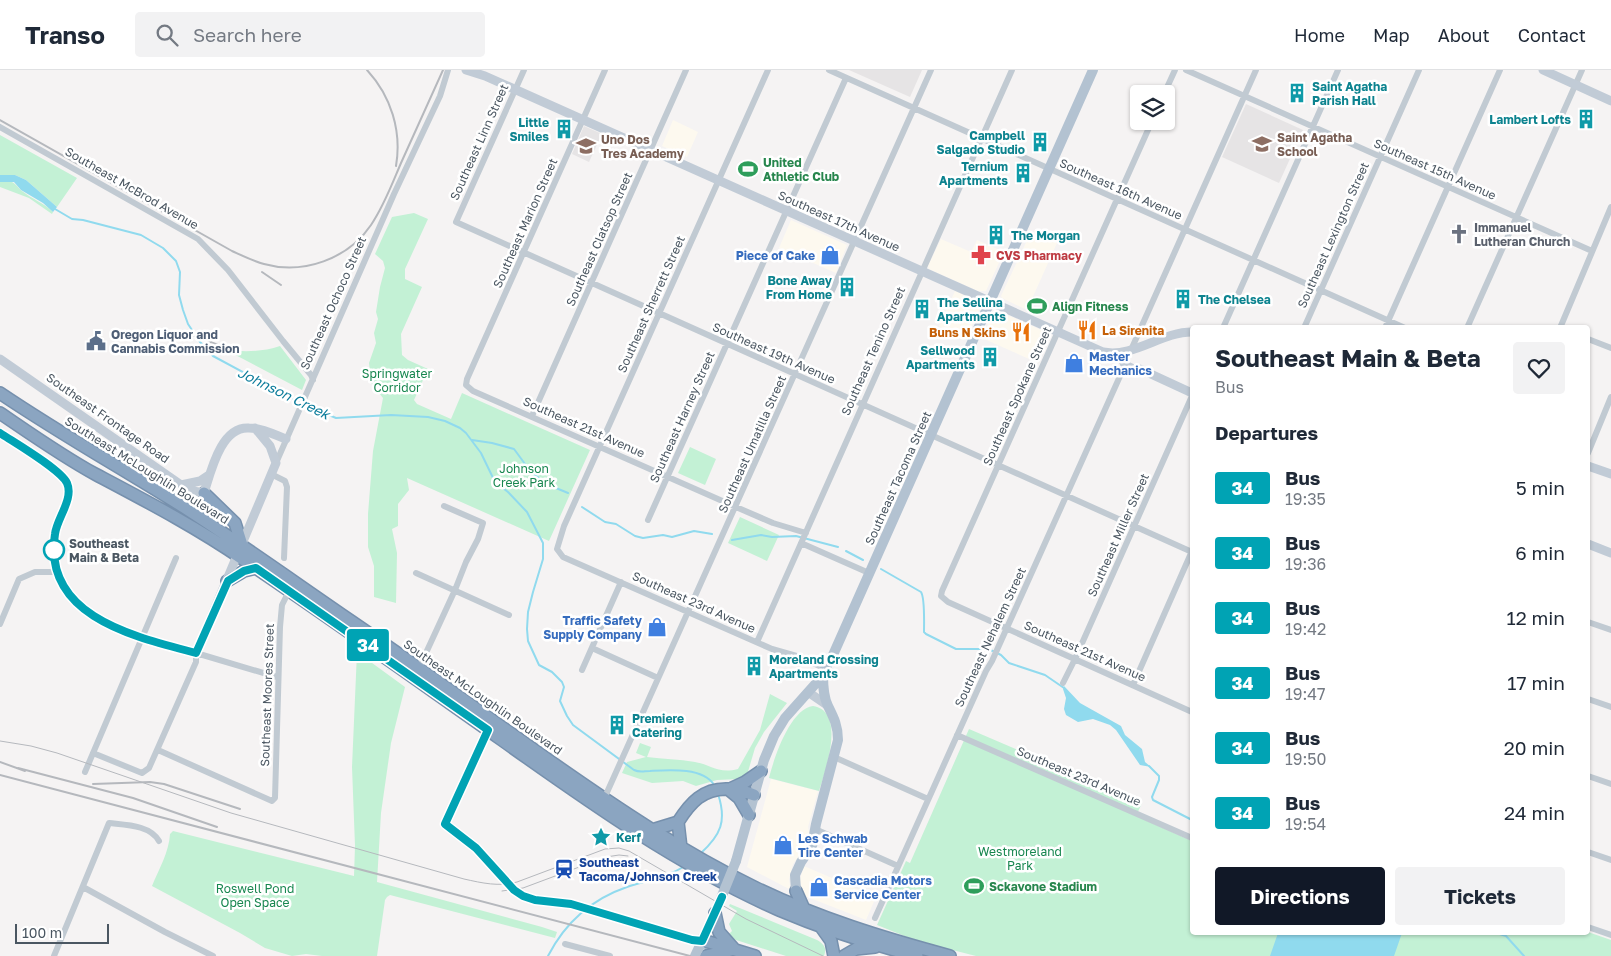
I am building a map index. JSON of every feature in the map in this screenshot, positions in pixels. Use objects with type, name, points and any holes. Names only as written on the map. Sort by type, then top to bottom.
[{"type":"highway","name":"Southeast McLoughlin Boulevard","points":[[0,393],[49,426],[181,505],[240,550],[419,668],[604,799],[652,830],[677,851]]},
{"type":"highway","name":"Southeast McLoughlin Boulevard","points":[[0,413],[76,463],[240,550],[256,568],[602,810],[677,851],[758,900],[821,927],[916,956]]},
{"type":"highway","points":[[204,493],[235,523],[240,550]]},
{"type":"highway","points":[[228,581],[244,571],[256,568]]},
{"type":"highway","points":[[728,789],[745,782],[761,771]]},
{"type":"highway","points":[[677,851],[678,822],[689,805],[698,796],[712,790],[728,789],[741,790],[754,795]]},
{"type":"highway","points":[[728,789],[739,798],[749,815]]},
{"type":"highway","points":[[652,830],[678,822]]},
{"type":"highway","name":"Southeast McLoughlin Boulevard","points":[[700,865],[804,909],[884,938],[950,956]]},
{"type":"highway","points":[[796,891],[804,909]]},
{"type":"highway","points":[[715,913],[719,932],[735,950]]},
{"type":"highway","points":[[821,927],[831,941],[834,956]]},
{"type":"highway","points":[[702,952],[709,942],[755,956]]},
{"type":"highway","points":[[844,956],[856,949],[880,946]]},
{"type":"main road","name":"Southeast Tacoma Street","points":[[808,692],[824,672],[1093,70]]},
{"type":"main road","points":[[796,891],[795,882],[798,868],[812,846],[838,740],[838,726],[827,705],[823,688],[824,672]]},
{"type":"main road","points":[[702,952],[736,861],[768,748],[779,727],[808,692]]},
{"type":"street","name":"Southeast Ochoco Street","points":[[93,753],[142,773],[150,768],[196,662],[196,653],[228,581],[271,474],[394,194],[440,96],[448,70]]},
{"type":"street","name":"Southeast 17th Avenue","points":[[466,70],[651,150],[1103,352],[1120,353],[1190,332]]},
{"type":"street","name":"Southeast Linn Street","points":[[456,222],[524,70]]},
{"type":"street","name":"Southeast Marion Street","points":[[466,385],[467,379],[605,70]]},
{"type":"street","name":"Southeast Clatsop Street","points":[[532,416],[686,70]]},
{"type":"street","name":"Southeast Sherrett Street","points":[[557,549],[558,540],[577,496],[768,70]]},
{"type":"street","name":"Southeast 16th Avenue","points":[[829,70],[1399,325]]},
{"type":"street","name":"Southeast Umatilla Street","points":[[604,799],[931,70]]},
{"type":"street","name":"Southeast Tenino Street","points":[[757,642],[1012,70]]},
{"type":"street","points":[[1168,85],[1175,70]]},
{"type":"street","name":"Southeast 15th Avenue","points":[[1186,70],[1592,251]]},
{"type":"street","points":[[1190,393],[1140,369],[1131,361],[1131,350],[1256,70]]},
{"type":"street","points":[[1224,325],[1338,70]]},
{"type":"street","name":"Southeast Lexington Street","points":[[1305,325],[1419,70]]},
{"type":"street","points":[[1386,325],[1500,70]]},
{"type":"street","points":[[1543,70],[1611,100]]},
{"type":"street","points":[[1468,325],[1582,70]]},
{"type":"street","name":"Southeast Harney Street","points":[[648,520],[846,78]]},
{"type":"street","name":"Southeast McBrod Avenue","points":[[0,127],[198,239],[228,270],[311,375],[312,380]]},
{"type":"street","name":"Southeast Spokane Street","points":[[942,598],[942,591],[1148,130]]},
{"type":"street","points":[[1561,325],[1610,209]]},
{"type":"street","name":"Southeast 19th Avenue","points":[[456,222],[591,284],[1190,550]]},
{"type":"street","points":[[1590,339],[1611,348]]},
{"type":"street","points":[[1120,353],[1125,365],[1134,369],[1140,369]]},
{"type":"street","name":"Southeast Frontage Road","points":[[0,359],[181,485],[193,491],[204,493]]},
{"type":"street","name":"Southeast Nehalem Street","points":[[875,918],[1125,365]]},
{"type":"street","name":"Southeast 21st Avenue","points":[[466,385],[473,391],[773,523],[869,573]]},
{"type":"street","points":[[1590,448],[1611,397]]},
{"type":"street","name":"Southeast Miller Street","points":[[1063,683],[1190,399]]},
{"type":"street","points":[[255,428],[270,446],[276,463]]},
{"type":"street","points":[[204,493],[227,437],[240,429],[255,428],[286,440]]},
{"type":"street","points":[[0,433],[57,471],[68,485],[68,498],[59,518],[54,537],[54,559],[58,572],[71,596],[84,610],[111,626],[142,638],[277,677]]},
{"type":"street","points":[[1590,467],[1611,474]]},
{"type":"street","points":[[271,474],[285,481],[287,487],[284,558]]},
{"type":"street","points":[[181,485],[195,482],[210,475]]},
{"type":"street","points":[[419,668],[484,522],[444,506]]},
{"type":"street","points":[[1590,545],[1611,553]]},
{"type":"street","name":"Southeast 23rd Avenue","points":[[557,549],[563,557],[772,649],[800,656],[824,672]]},
{"type":"street","points":[[1132,685],[1190,555]]},
{"type":"street","points":[[85,772],[176,558]]},
{"type":"street","points":[[0,624],[20,579],[35,572],[58,572]]},
{"type":"street","points":[[416,573],[509,616]]},
{"type":"street","points":[[582,670],[621,582]]},
{"type":"street","name":"Southeast Moores Street","points":[[158,750],[272,801],[275,798],[277,677],[281,611],[289,590]]},
{"type":"street","name":"Southeast 21st Avenue","points":[[942,598],[1007,629],[1190,709]]},
{"type":"street","points":[[1590,623],[1611,630]]},
{"type":"street","points":[[592,648],[658,678]]},
{"type":"street","points":[[808,692],[827,705]]},
{"type":"street","points":[[1590,700],[1611,707]]},
{"type":"street","name":"Southeast 23rd Avenue","points":[[957,735],[1190,837]]},
{"type":"street","points":[[834,756],[928,799]]},
{"type":"street","points":[[1590,777],[1611,784]]},
{"type":"street","points":[[57,955],[109,823],[141,828],[152,832],[159,841]]},
{"type":"street","points":[[815,829],[898,866]]},
{"type":"street","points":[[1590,853],[1611,860]]},
{"type":"street","points":[[83,887],[213,956]]},
{"type":"street","points":[[1590,928],[1611,935]]},
{"type":"street","points":[[565,944],[610,956]]},
{"type":"shaded area","points":[[849,70],[922,70],[910,97]]},
{"type":"shaded area","name":"Saint Agatha School","points":[[1246,104],[1303,130],[1279,183],[1222,157]]},
{"type":"shaded area","points":[[673,120],[698,132],[687,157],[662,146]]},
{"type":"shaded area","name":"Uno Dos Tres Academy","points":[[584,126],[602,134],[589,162],[572,154]]},
{"type":"shaded area","points":[[791,220],[847,245],[836,273],[779,248]]},
{"type":"shaded area","points":[[1031,232],[1057,243],[1027,310],[1001,296]]},
{"type":"shaded area","points":[[941,239],[971,252],[977,240],[1004,252],[986,291],[978,291],[929,269],[928,266]]},
{"type":"shaded area","points":[[955,291],[978,301],[981,306],[966,338],[939,326]]},
{"type":"shaded area","points":[[999,312],[1050,334],[1038,363],[982,338],[991,317]]},
{"type":"shaded area","points":[[771,779],[818,791],[808,827],[810,836],[807,844],[793,864],[789,879],[789,889],[747,867]]},
{"type":"shaded area","points":[[804,866],[876,897],[866,920],[805,896],[801,889],[800,879]]},
{"type":"green space","points":[[0,135],[77,178],[57,207],[26,180],[15,175],[0,175]]},
{"type":"green space","points":[[9,181],[53,212],[52,214],[29,198],[0,187],[0,182]]},
{"type":"green space","points":[[414,213],[428,219],[405,269],[405,279],[422,287],[401,334],[402,355],[408,360],[428,369],[414,400],[417,404],[451,419],[462,393],[590,450],[549,541],[407,478],[409,490],[398,504],[398,526],[392,529],[397,553],[396,603],[374,597],[374,566],[368,547],[368,514],[373,451],[383,398],[371,383],[373,375],[370,372],[369,363],[376,343],[374,333],[378,319],[376,312],[385,268],[383,261],[375,254],[392,217]]},
{"type":"green space","points":[[280,346],[306,380],[302,390],[226,350],[253,351]]},
{"type":"green space","points":[[690,447],[716,459],[705,485],[678,473]]},
{"type":"green space","points":[[740,517],[779,535],[767,561],[728,543]]},
{"type":"green space","name":"Roswell Pond Open Space","points":[[357,652],[405,687],[391,743],[381,813],[377,882],[542,927],[557,932],[555,938],[390,895],[385,900],[377,956],[322,956],[306,954],[292,956],[265,948],[152,886],[166,854],[170,834],[173,831],[354,876],[355,846],[352,767]]},
{"type":"green space","points":[[770,694],[787,703],[764,732],[755,748],[747,775],[739,779],[717,780],[696,786],[683,781],[652,783],[622,773],[627,762],[646,757],[636,753],[640,743],[651,747],[647,757],[701,763],[720,770],[738,769],[760,730]]},
{"type":"green space","points":[[813,706],[823,710],[829,719],[831,730],[829,757],[819,791],[769,778],[779,747],[790,725],[805,709]]},
{"type":"green space","name":"Westmoreland Park","points":[[969,729],[1142,803],[1136,816],[1190,840],[1190,935],[1590,935],[1590,933],[1611,940],[1611,956],[976,956],[917,941],[877,925],[906,861],[910,863]]},
{"type":"green space","points":[[730,904],[817,940],[824,946],[824,956],[786,956],[733,939],[728,935],[732,931],[729,924],[737,911],[729,906]]},
{"type":"water","points":[[0,175],[15,175],[26,180],[57,207],[53,212],[43,203],[21,190],[14,182],[0,182]]},
{"type":"water","points":[[1064,686],[1080,703],[1121,726],[1125,735],[1142,749],[1145,762],[1151,767],[1140,765],[1116,730],[1110,725],[1093,719],[1078,722],[1066,715],[1064,709],[1066,698]]},
{"type":"water","points":[[1277,935],[1401,935],[1394,956],[1270,956]]},
{"type":"waterway","name":"Johnson Creek","points":[[55,209],[72,219],[83,220],[141,235],[163,248],[176,261],[180,272],[179,295],[183,310],[188,324],[200,342],[213,356],[300,403]]},
{"type":"waterway","name":"Johnson Creek","points":[[305,405],[336,418],[391,415],[428,417],[445,421],[466,433],[481,453],[495,482],[508,492],[527,512],[543,543],[543,559],[528,612],[528,641],[539,665],[552,672],[562,682],[564,687],[560,701],[573,725],[634,770],[640,772],[675,770],[694,772],[709,779],[714,785]]},
{"type":"waterway","points":[[472,440],[514,449],[528,468],[544,483],[568,493]]},
{"type":"waterway","points":[[582,507],[605,522],[616,524],[635,536],[643,538],[663,535],[672,537],[694,531],[712,534]]},
{"type":"waterway","points":[[732,540],[761,535],[772,537],[796,536],[838,547]]},
{"type":"waterway","points":[[846,551],[863,560]]},
{"type":"waterway","points":[[881,569],[921,592],[924,605],[924,632],[926,634],[956,649],[987,649],[993,651],[1001,655],[1009,663],[1045,675],[1064,688]]},
{"type":"waterway","points":[[1149,766],[1159,776],[1152,797],[1153,800],[1190,819]]},
{"type":"waterway","name":"Johnson Creek","points":[[700,854],[713,840],[720,827],[722,812],[718,794]]},
{"type":"waterway","name":"Johnson Creek","points":[[548,956],[571,923],[591,905],[614,892],[664,876],[685,866]]},
{"type":"waterway","points":[[1503,935],[1506,936],[1524,956]]},
{"type":"tram line","points":[[0,741],[57,753],[231,813],[484,883],[504,884],[517,882],[605,849],[619,848],[629,851],[746,919],[823,956]]},
{"type":"tram line","points":[[502,891],[523,888],[606,857],[628,856]]},
{"type":"railway","points":[[367,70],[382,91],[393,115],[397,140],[396,166]]},
{"type":"railway","points":[[0,120],[232,251],[264,264],[294,267],[324,261],[337,255],[350,247],[371,225],[388,195],[443,70]]},
{"type":"railway","points":[[262,272],[281,285]]},
{"type":"railway","points":[[188,333],[218,345]]},
{"type":"railway","points":[[0,762],[25,771]]},
{"type":"railway","points":[[18,768],[133,798],[217,827]]},
{"type":"railway","points":[[0,775],[690,956]]},
{"type":"railway","points":[[93,784],[150,782],[164,784],[240,809]]},
{"type":"bus line","name":"34","points":[[0,433],[57,471],[66,482],[68,496],[55,533],[55,564],[62,583],[71,596],[84,610],[95,618],[134,635],[196,653],[228,581],[244,571],[256,568],[488,730],[445,824],[476,848],[519,894],[529,899],[571,904],[692,940],[702,941],[722,897]]},
{"type":"place","name":"Saint Agatha Parish Hall","points":[[1297,93]]},
{"type":"place","name":"Lambert Lofts","points":[[1586,119]]},
{"type":"place","name":"Little Smiles","points":[[564,129]]},
{"type":"place","name":"Campbell Salgado Studio","points":[[1040,142]]},
{"type":"place","name":"Saint Agatha School","points":[[1262,144]]},
{"type":"place","name":"Uno Dos Tres Academy","points":[[586,146]]},
{"type":"place","name":"United Athletic Club","points":[[748,169]]},
{"type":"place","name":"Ternium Apartments","points":[[1023,173]]},
{"type":"place","name":"Immanuel Lutheran Church","points":[[1459,234]]},
{"type":"place","name":"The Morgan","points":[[996,235]]},
{"type":"place","name":"Piece of Cake","points":[[830,255]]},
{"type":"place","name":"CVS Pharmacy","points":[[981,255]]},
{"type":"place","name":"Bone Away From Home","points":[[847,287]]},
{"type":"place","name":"The Chelsea","points":[[1183,299]]},
{"type":"place","name":"Align Fitness","points":[[1037,306]]},
{"type":"place","name":"The Sellina Apartments","points":[[922,309]]},
{"type":"place","name":"La Sirenita","points":[[1087,330]]},
{"type":"place","name":"Buns N Skins","points":[[1021,332]]},
{"type":"place","name":"Oregon Liquor and Cannabis Commission","points":[[96,341]]},
{"type":"place","name":"Sellwood Apartments","points":[[990,357]]},
{"type":"place","name":"Master Mechanics","points":[[1074,363]]},
{"type":"place","name":"Southeast Main & Beta","points":[[54,550]]},
{"type":"place","name":"Traffic Safety Supply Company","points":[[657,627]]},
{"type":"place","name":"Moreland Crossing Apartments","points":[[754,666]]},
{"type":"place","name":"Premiere Catering","points":[[617,725]]},
{"type":"place","name":"Kerf","points":[[601,837]]},
{"type":"place","name":"Les Schwab Tire Center","points":[[783,845]]},
{"type":"place","name":"Southeast Tacoma/Johnson Creek","points":[[564,869]]},
{"type":"place","name":"Sckavone Stadium","points":[[974,886]]},
{"type":"place","name":"Cascadia Motors Service Center","points":[[819,887]]},
{"type":"park label","name":"Springwater Corridor","points":[[397,380]]},
{"type":"park label","name":"Johnson Creek Park","points":[[524,475]]}]
